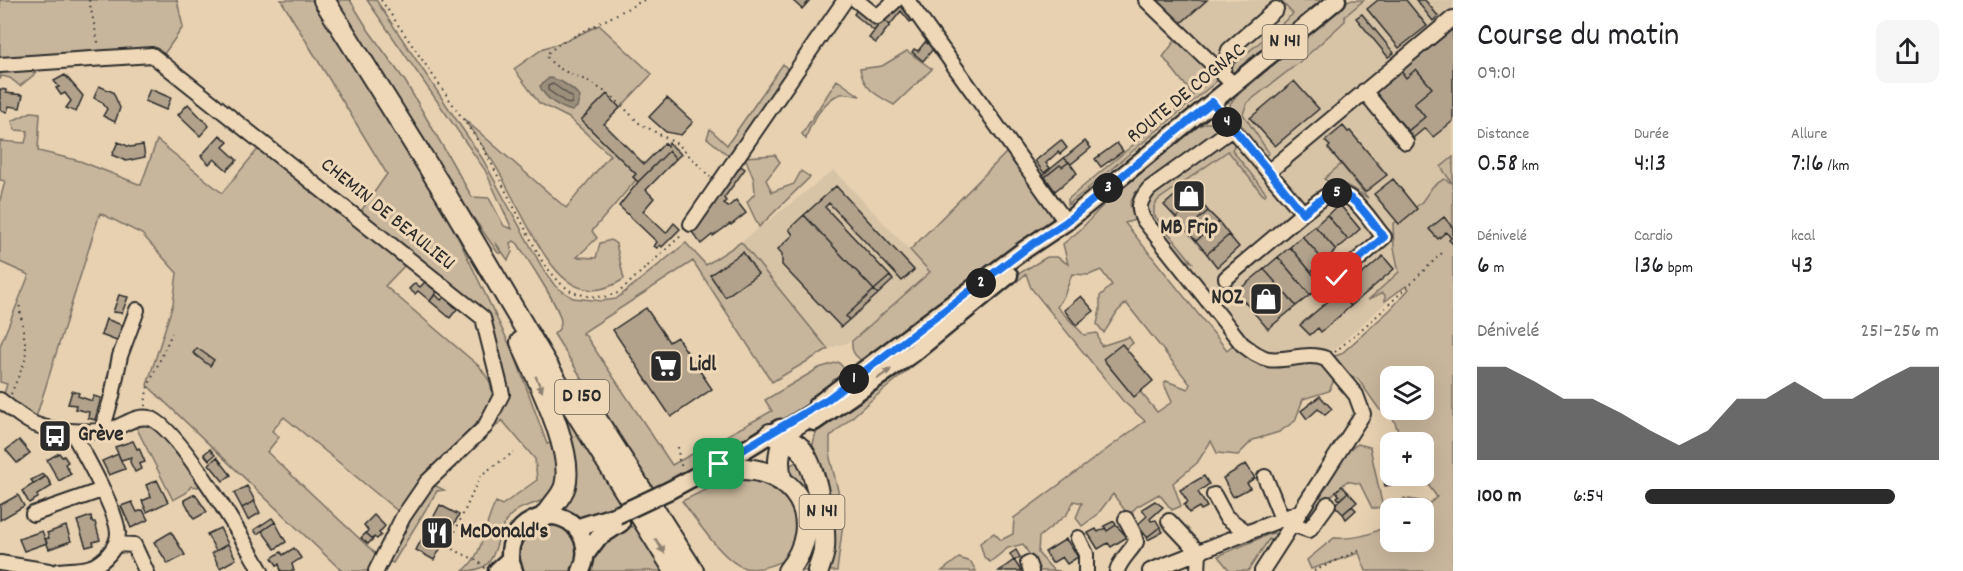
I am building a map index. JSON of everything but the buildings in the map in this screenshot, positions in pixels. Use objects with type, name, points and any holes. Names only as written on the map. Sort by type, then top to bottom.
[{"type":"highway","points":[[324,0],[445,193],[462,237],[516,331],[549,408],[563,449],[567,470],[565,488],[545,516]]},
{"type":"highway","name":"D 150","points":[[445,193],[492,257],[693,571]]},
{"type":"highway","name":"D 150","points":[[445,193],[551,372],[675,571]]},
{"type":"highway","points":[[777,437],[819,410],[828,399]]},
{"type":"highway","points":[[804,454],[806,440],[813,423]]},
{"type":"highway","points":[[777,437],[799,446],[804,454]]},
{"type":"highway","points":[[777,437],[781,479]]},
{"type":"highway","name":"N 141","points":[[804,454],[816,486],[824,520],[825,550],[818,571]]},
{"type":"highway","points":[[732,469],[754,470],[781,479],[796,495],[802,506],[807,531],[801,552],[788,571]]},
{"type":"highway","points":[[672,537],[693,562],[704,571]]},
{"type":"main road","name":"ROUTE DE COGNAC","points":[[672,494],[777,437],[813,423],[889,371],[1037,251],[1066,222],[1212,102],[1228,79],[1337,0]]},
{"type":"main road","name":"ROUTE DE COGNAC","points":[[828,399],[1024,250],[1066,222]]},
{"type":"main road","name":"ROUTE DE COGNAC","points":[[576,528],[619,519],[732,469],[777,437]]},
{"type":"main road","points":[[497,571],[512,565],[510,546],[523,525],[545,516],[562,518],[576,528],[581,535],[586,554]]},
{"type":"main road","name":"ROUTE DE COGNAC","points":[[586,554],[597,538],[619,519]]},
{"type":"main road","name":"N 141","points":[[582,571],[586,554]]},
{"type":"street","points":[[692,224],[845,0]]},
{"type":"street","points":[[856,0],[877,17],[896,0]]},
{"type":"street","points":[[906,0],[1066,222]]},
{"type":"street","points":[[1146,0],[1228,79]]},
{"type":"street","points":[[1228,79],[1229,50],[1276,9]]},
{"type":"street","points":[[1268,172],[1453,18]]},
{"type":"street","name":"CHEMIN DE BEAULIEU","points":[[0,65],[152,55],[483,318],[502,394],[485,427],[428,482],[403,518],[376,571]]},
{"type":"street","points":[[1364,91],[1406,142]]},
{"type":"street","points":[[1212,102],[1303,213]]},
{"type":"street","points":[[1150,571],[1248,533],[1287,522],[1300,512],[1363,414],[1356,394],[1326,359],[1311,356],[1269,359],[1256,355],[1242,344],[1143,219],[1139,210],[1141,198],[1149,189],[1232,129]]},
{"type":"street","points":[[1226,278],[1327,195],[1340,193],[1350,197],[1384,237],[1337,278]]},
{"type":"street","points":[[102,431],[120,356],[137,310]]},
{"type":"street","points":[[3,402],[34,424],[72,432],[102,431],[140,417],[152,418],[169,432],[223,504],[261,571]]},
{"type":"street","points":[[58,571],[91,569],[117,544],[118,531],[112,511],[72,432]]},
{"type":"street","points":[[1265,477],[1287,522],[1309,530],[1328,504]]},
{"type":"street","points":[[33,514],[102,490]]},
{"type":"street","points":[[1214,495],[1226,517],[1248,533]]},
{"type":"street","points":[[1117,571],[1122,560],[1136,542],[1126,519]]},
{"type":"street","points":[[1169,521],[1199,552],[1198,571]]},
{"type":"street","points":[[1262,571],[1287,522]]},
{"type":"street","points":[[1078,538],[1086,554],[1086,571]]},
{"type":"street","points":[[117,544],[134,545],[146,571]]},
{"type":"street","points":[[0,563],[49,571]]},
{"type":"path","points":[[89,0],[102,58]]},
{"type":"path","points":[[381,0],[485,151],[543,263],[560,283],[572,292],[604,297],[618,293],[692,224]]},
{"type":"path","points":[[644,0],[559,44],[549,52],[547,57],[564,71],[590,82],[613,97],[639,123],[679,145],[718,185]]},
{"type":"path","points":[[1326,359],[1379,314],[1443,252]]},
{"type":"path","points":[[3,402],[25,361],[26,349],[19,303]]},
{"type":"path","points":[[147,418],[145,403],[147,389],[172,333]]},
{"type":"path","points":[[678,447],[679,461]]},
{"type":"path","points":[[488,571],[478,561],[448,547],[481,475],[514,452]]},
{"type":"path","points":[[1314,571],[1362,549]]},
{"type":"shaded area","points":[[0,0],[177,0],[183,27],[159,61],[0,65]]},
{"type":"shaded area","points":[[281,0],[312,0],[451,223],[515,356],[547,444],[551,443],[556,455],[559,480],[553,492],[543,500],[519,509],[509,517],[503,526],[490,561],[476,570],[463,571],[480,548],[496,502],[502,505],[537,480],[535,459],[502,420],[450,473],[449,470],[504,406],[505,393],[483,312],[407,263],[385,286],[480,367],[490,382],[493,398],[480,419],[438,463],[400,513],[284,417],[272,431],[279,437],[267,452],[378,556],[370,571],[342,571],[147,385],[173,304],[177,273],[142,234],[100,213],[34,424],[3,397],[7,384],[0,382],[0,346],[29,275],[0,262],[0,200],[5,181],[0,180],[0,141],[25,143],[28,131],[15,130],[12,121],[31,112],[40,113],[38,151],[80,161],[141,185],[157,140],[222,193],[263,143],[357,217],[387,174]]},
{"type":"shaded area","points":[[332,0],[350,0],[405,81],[472,197],[489,198],[504,226],[512,229],[485,170],[367,0],[376,0],[482,158],[543,269],[555,286],[573,298],[602,301],[616,299],[686,243],[706,265],[741,242],[828,349],[772,382],[693,261],[582,333],[672,465],[772,411],[765,400],[819,368],[838,362],[843,367],[844,374],[824,394],[799,410],[652,490],[554,334],[560,326],[560,315],[518,244],[514,241],[510,243],[512,252],[508,260],[495,242],[501,253],[498,253],[433,160]]},
{"type":"shaded area","points":[[1151,0],[1280,0],[1311,34],[1352,0],[1453,0],[1453,157],[1441,167],[1453,184],[1453,191],[1405,285],[1335,349],[1274,356],[1255,351],[1145,219],[1125,223],[1106,202],[1245,87]]},
{"type":"shaded area","points":[[1280,0],[1323,0],[1232,74],[1227,70],[1293,14]]},
{"type":"shaded area","points":[[1349,0],[1364,0],[1345,16],[1345,21],[1301,61],[1247,103],[1243,114],[1269,153],[1263,154],[1231,111],[1230,104]]},
{"type":"shaded area","points":[[599,25],[652,74],[620,108],[606,95],[582,120],[636,174],[633,177],[636,180],[592,231],[597,238],[577,257],[596,258],[600,243],[611,240],[616,244],[624,279],[607,287],[592,290],[579,287],[567,280],[547,258],[498,170],[464,119],[566,208],[610,155],[569,118],[539,103],[514,69],[544,48],[566,41]]},
{"type":"shaded area","points":[[1174,42],[1180,42],[1220,75],[1217,81],[1068,205],[1068,199],[1193,95],[1163,57]]},
{"type":"shaded area","points":[[907,51],[932,69],[894,105],[868,87],[860,69],[882,66]]},
{"type":"shaded area","points":[[783,64],[790,72],[729,156],[707,138],[710,129],[727,145]]},
{"type":"shaded area","points":[[19,67],[36,73],[20,86],[10,78],[2,76],[0,79],[0,70]]},
{"type":"shaded area","points":[[837,80],[860,96],[841,94],[829,101],[814,120],[806,139],[802,134]]},
{"type":"shaded area","points":[[1206,123],[1215,123],[1219,127],[1217,133],[1181,162],[1135,193],[1130,204],[1135,220],[1125,223],[1227,350],[1235,343],[1263,366],[1313,363],[1341,354],[1391,309],[1409,289],[1406,286],[1385,301],[1385,295],[1382,293],[1368,300],[1399,272],[1394,248],[1393,224],[1421,203],[1433,186],[1444,179],[1452,183],[1441,167],[1453,157],[1453,571],[1366,571],[1359,553],[1311,569],[1307,560],[1334,538],[1364,535],[1380,529],[1380,552],[1434,552],[1434,500],[1437,497],[1429,486],[1434,486],[1434,432],[1399,432],[1394,420],[1434,420],[1434,366],[1380,366],[1380,410],[1358,379],[1343,372],[1335,378],[1329,391],[1303,399],[1295,421],[1279,432],[1253,440],[1238,455],[1217,453],[1211,441],[1197,463],[1173,483],[1181,506],[1172,510],[1159,494],[1136,507],[1129,516],[1113,494],[1097,515],[1082,526],[1076,518],[1082,503],[1074,501],[1067,514],[1039,537],[1038,553],[1053,570],[1060,571],[1039,571],[1023,544],[1008,548],[990,562],[984,557],[980,543],[994,533],[1001,540],[1013,534],[1014,518],[1145,421],[1123,401],[1031,288],[1026,274],[869,402],[830,437],[830,458],[844,515],[837,571],[823,571],[812,449],[820,426],[957,324],[1018,274],[1047,257],[1057,257],[1068,264],[1063,244],[1080,230],[1106,202],[1197,127]],"holes":[[[1101,270],[1112,285],[1100,296],[1097,324],[1104,333],[1117,312],[1126,303],[1190,384],[1188,389],[1166,381],[1164,384],[1172,402],[1157,412],[1138,389],[1119,354],[1133,343],[1129,337],[1101,346],[1097,333],[1084,335],[1057,307],[1064,296],[1072,274],[1089,275]]]},
{"type":"shaded area","points":[[1228,138],[1235,144],[1232,150],[1266,193],[1265,195],[1228,151],[1158,200],[1154,207],[1154,215],[1192,262],[1182,258],[1145,219],[1146,199]]},
{"type":"shaded area","points":[[1008,151],[1052,214],[1052,219],[877,354],[862,361],[852,348],[852,341],[930,272],[910,250]]},
{"type":"shaded area","points":[[775,155],[780,162],[766,180],[772,192],[794,184],[801,171],[810,177],[759,227],[747,202],[755,193],[754,180],[745,157]]},
{"type":"shaded area","points":[[1341,164],[1368,198],[1346,185],[1334,185],[1324,179]]},
{"type":"shaded area","points":[[834,170],[930,272],[852,341],[828,349],[741,242]]},
{"type":"shaded area","points":[[526,336],[627,504],[584,520],[555,507],[569,485]]},
{"type":"shaded area","points":[[147,423],[157,427],[200,482],[198,487],[191,486],[186,493],[173,500],[136,427]]},
{"type":"shaded area","points":[[1358,444],[1370,447],[1381,498],[1380,508],[1372,508],[1360,484],[1347,481],[1326,501],[1320,497],[1347,451]]},
{"type":"shaded area","points":[[800,460],[819,531],[810,571],[794,571],[806,554],[785,468]]},
{"type":"shaded area","points":[[746,475],[786,492],[800,522],[795,549],[791,554],[773,565],[751,569],[728,558],[710,539],[682,501],[714,486]]},
{"type":"shaded area","points":[[436,486],[444,490],[437,491],[393,563],[388,561],[408,520]]},
{"type":"shaded area","points":[[554,521],[572,532],[580,551],[574,571],[521,571],[515,546],[525,529]]},
{"type":"shaded area","points":[[640,523],[670,571],[588,571],[596,552],[607,540]]},
{"type":"shaded area","points":[[1272,533],[1280,534],[1276,543],[1269,539],[1248,571],[1230,571],[1218,556]]},
{"type":"shaded area","points":[[959,558],[971,562],[976,571],[942,571]]},
{"type":"water","points":[[549,78],[562,82],[580,97],[577,107],[572,111],[567,110],[545,95],[540,86]]},
{"type":"place","name":"MB Frip","points":[[1189,196]]},
{"type":"place","name":"NOZ","points":[[1266,299]]},
{"type":"place","name":"Lidl","points":[[666,366]]},
{"type":"place","name":"Grève","points":[[55,436]]},
{"type":"place","name":"McDonald's","points":[[437,533]]},
{"type":"route","points":[[719,464],[828,399],[1024,250],[1066,222],[1212,102],[1303,213],[1327,195],[1340,193],[1350,197],[1384,237],[1337,278]]}]
